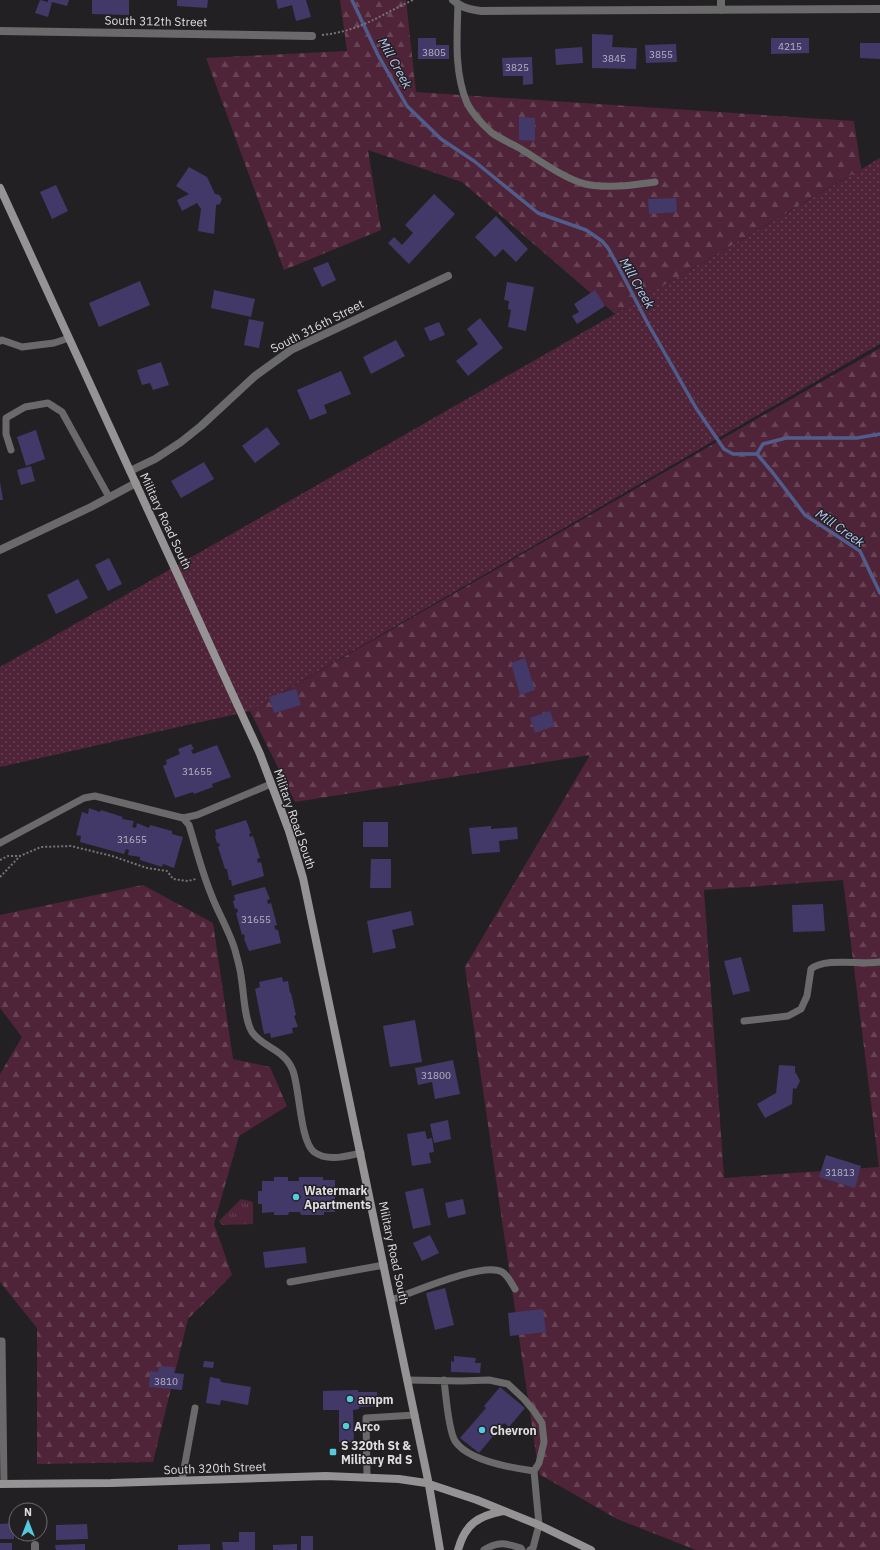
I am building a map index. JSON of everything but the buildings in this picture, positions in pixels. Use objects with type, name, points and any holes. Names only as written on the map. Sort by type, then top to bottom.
[{"type":"main road","name":"Military Road South","points":[[0,188],[260,754],[289,831],[303,878],[361,1152],[429,1484],[440,1550]]},
{"type":"main road","name":"South 320th Street","points":[[2,1484],[111,1483],[326,1476],[399,1479],[429,1484],[504,1510],[591,1550]]},
{"type":"main road","points":[[458,1550],[463,1536],[472,1523],[487,1514],[504,1510]]},
{"type":"street","points":[[722,0],[722,10]]},
{"type":"street","points":[[456,2],[468,8],[481,11],[880,9]]},
{"type":"street","name":"South 312th Street","points":[[0,31],[312,36]]},
{"type":"street","name":"South 316th Street","points":[[130,471],[155,459],[181,442],[201,426],[255,376],[286,353],[448,276]]},
{"type":"street","points":[[0,550],[136,483]]},
{"type":"lane","points":[[456,2],[460,84],[468,105],[493,133],[563,174],[585,184],[604,186],[655,182]]},
{"type":"lane","points":[[0,341],[2,340],[22,347],[54,343],[69,338]]},
{"type":"lane","points":[[11,450],[6,434],[6,418],[25,407],[48,403],[62,412],[110,497]]},
{"type":"lane","points":[[0,843],[84,798],[95,796],[183,818],[197,815],[271,784]]},
{"type":"lane","points":[[183,818],[189,825],[211,896],[235,949],[241,974],[248,1023],[252,1032],[262,1042],[276,1050],[285,1059],[292,1070],[297,1085],[307,1144],[313,1151],[323,1157],[341,1157],[361,1152]]},
{"type":"lane","points":[[744,1021],[788,1016],[801,1009],[807,996],[811,969],[817,964],[880,962]]},
{"type":"lane","points":[[290,1282],[384,1265]]},
{"type":"lane","points":[[391,1300],[463,1274],[484,1270],[501,1271],[508,1277],[515,1289]]},
{"type":"lane","points":[[0,1341],[2,1341],[2,1484]]},
{"type":"lane","points":[[408,1380],[490,1380],[508,1384],[524,1399],[542,1423],[544,1442],[539,1463],[534,1471],[539,1525],[533,1548],[530,1550]]},
{"type":"lane","points":[[444,1380],[450,1423],[455,1441],[465,1450],[480,1459],[534,1471]]},
{"type":"lane","points":[[182,1480],[194,1408]]},
{"type":"lane","points":[[367,1477],[366,1418],[415,1415]]},
{"type":"lane","points":[[484,1550],[492,1544],[505,1543],[521,1548],[522,1550]]},
{"type":"path","points":[[312,36],[333,34],[358,28],[414,0]]},
{"type":"path","points":[[0,860],[8,856],[20,856],[41,848],[71,846],[112,856],[147,868],[167,871],[173,879],[188,880],[205,876]]},
{"type":"path","points":[[0,877],[20,856]]},
{"type":"green space","points":[[340,0],[406,0],[416,92],[854,121],[861,169],[615,314],[462,182],[368,150],[381,230],[284,270],[206,58],[347,51]]},
{"type":"green space","points":[[880,158],[880,344],[250,711],[0,767],[0,667],[615,314]]},
{"type":"green space","points":[[880,348],[880,1550],[696,1550],[617,1519],[539,1474],[465,967],[590,755],[295,802],[250,711]],"holes":[[[843,880],[879,1167],[724,1178],[704,890]]]},
{"type":"green space","points":[[143,885],[213,923],[233,1059],[270,1067],[287,1106],[239,1136],[214,1224],[232,1275],[188,1319],[153,1462],[37,1464],[37,1328],[0,1282],[0,1074],[22,1037],[0,1008],[0,915]]},
{"type":"green space","points":[[241,1199],[253,1202],[253,1224],[222,1225],[219,1221]]},
{"type":"waterway","name":"Mill Creek","points":[[352,0],[378,55],[407,106],[441,139],[474,161],[538,213],[586,230],[602,241],[608,248],[647,322],[696,408],[724,449],[733,454],[757,454],[805,515],[860,551],[880,593]]},
{"type":"waterway","points":[[757,454],[763,444],[786,438],[857,438],[880,434]]},
{"type":"place","name":"Watermark Apartments","points":[[296,1197]]},
{"type":"place","name":"ampm","points":[[350,1399]]},
{"type":"place","name":"Arco","points":[[346,1426]]},
{"type":"place","name":"Chevron","points":[[482,1430]]},
{"type":"place","name":"S 320th St & Military Rd S","points":[[333,1452]]}]
